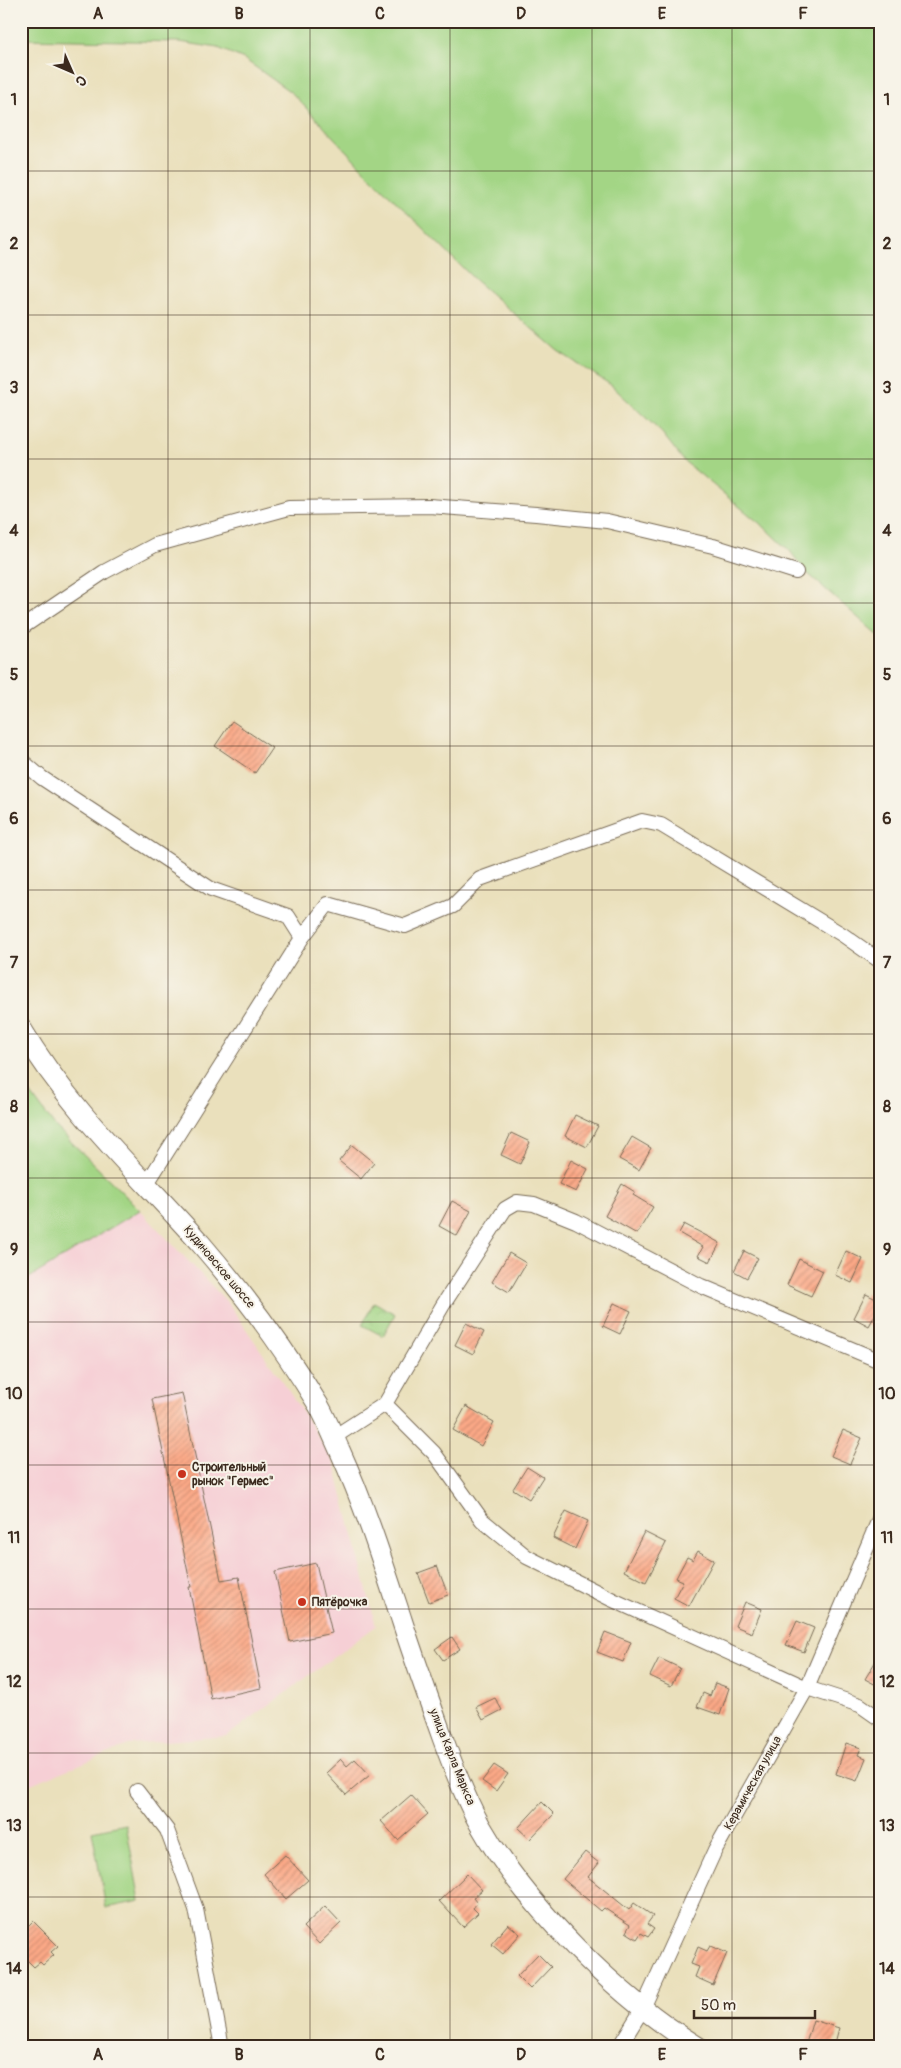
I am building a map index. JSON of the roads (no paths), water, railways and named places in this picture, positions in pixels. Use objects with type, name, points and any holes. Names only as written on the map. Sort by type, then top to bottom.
[{"type":"main road","name":"Кудиновское шоссе","points":[[21,1028],[72,1103],[200,1243],[247,1299],[292,1363],[321,1409],[374,1534]]},
{"type":"main road","name":"улица Карла Маркса","points":[[374,1534],[419,1676],[462,1788],[481,1827],[509,1869],[547,1916],[585,1956],[642,2008],[698,2047]]},
{"type":"street","points":[[21,628],[104,572],[155,545],[289,508],[429,506],[607,521],[713,546],[796,572]]},
{"type":"street","points":[[21,760],[42,778],[211,889],[288,916],[302,938]]},
{"type":"street","points":[[146,1185],[302,938],[328,904],[405,926],[453,906],[480,879],[642,821],[661,824],[843,935],[880,962]]},
{"type":"street","points":[[334,1437],[386,1404],[443,1305],[504,1209],[517,1202],[534,1204],[576,1222],[701,1286],[880,1361]]},
{"type":"street","points":[[386,1404],[434,1453],[482,1520],[527,1557],[613,1600],[807,1688],[860,1705],[880,1719]]},
{"type":"street","name":"Керамическая улица","points":[[619,2047],[642,2008],[715,1850],[807,1688],[880,1517]]},
{"type":"street","points":[[137,1791],[167,1830],[196,1909],[222,2047]]},
{"type":"place","name":"Строительный рынок \"Гермес\"","points":[[182,1474]]},
{"type":"place","name":"Пятёрочка","points":[[302,1602]]}]
